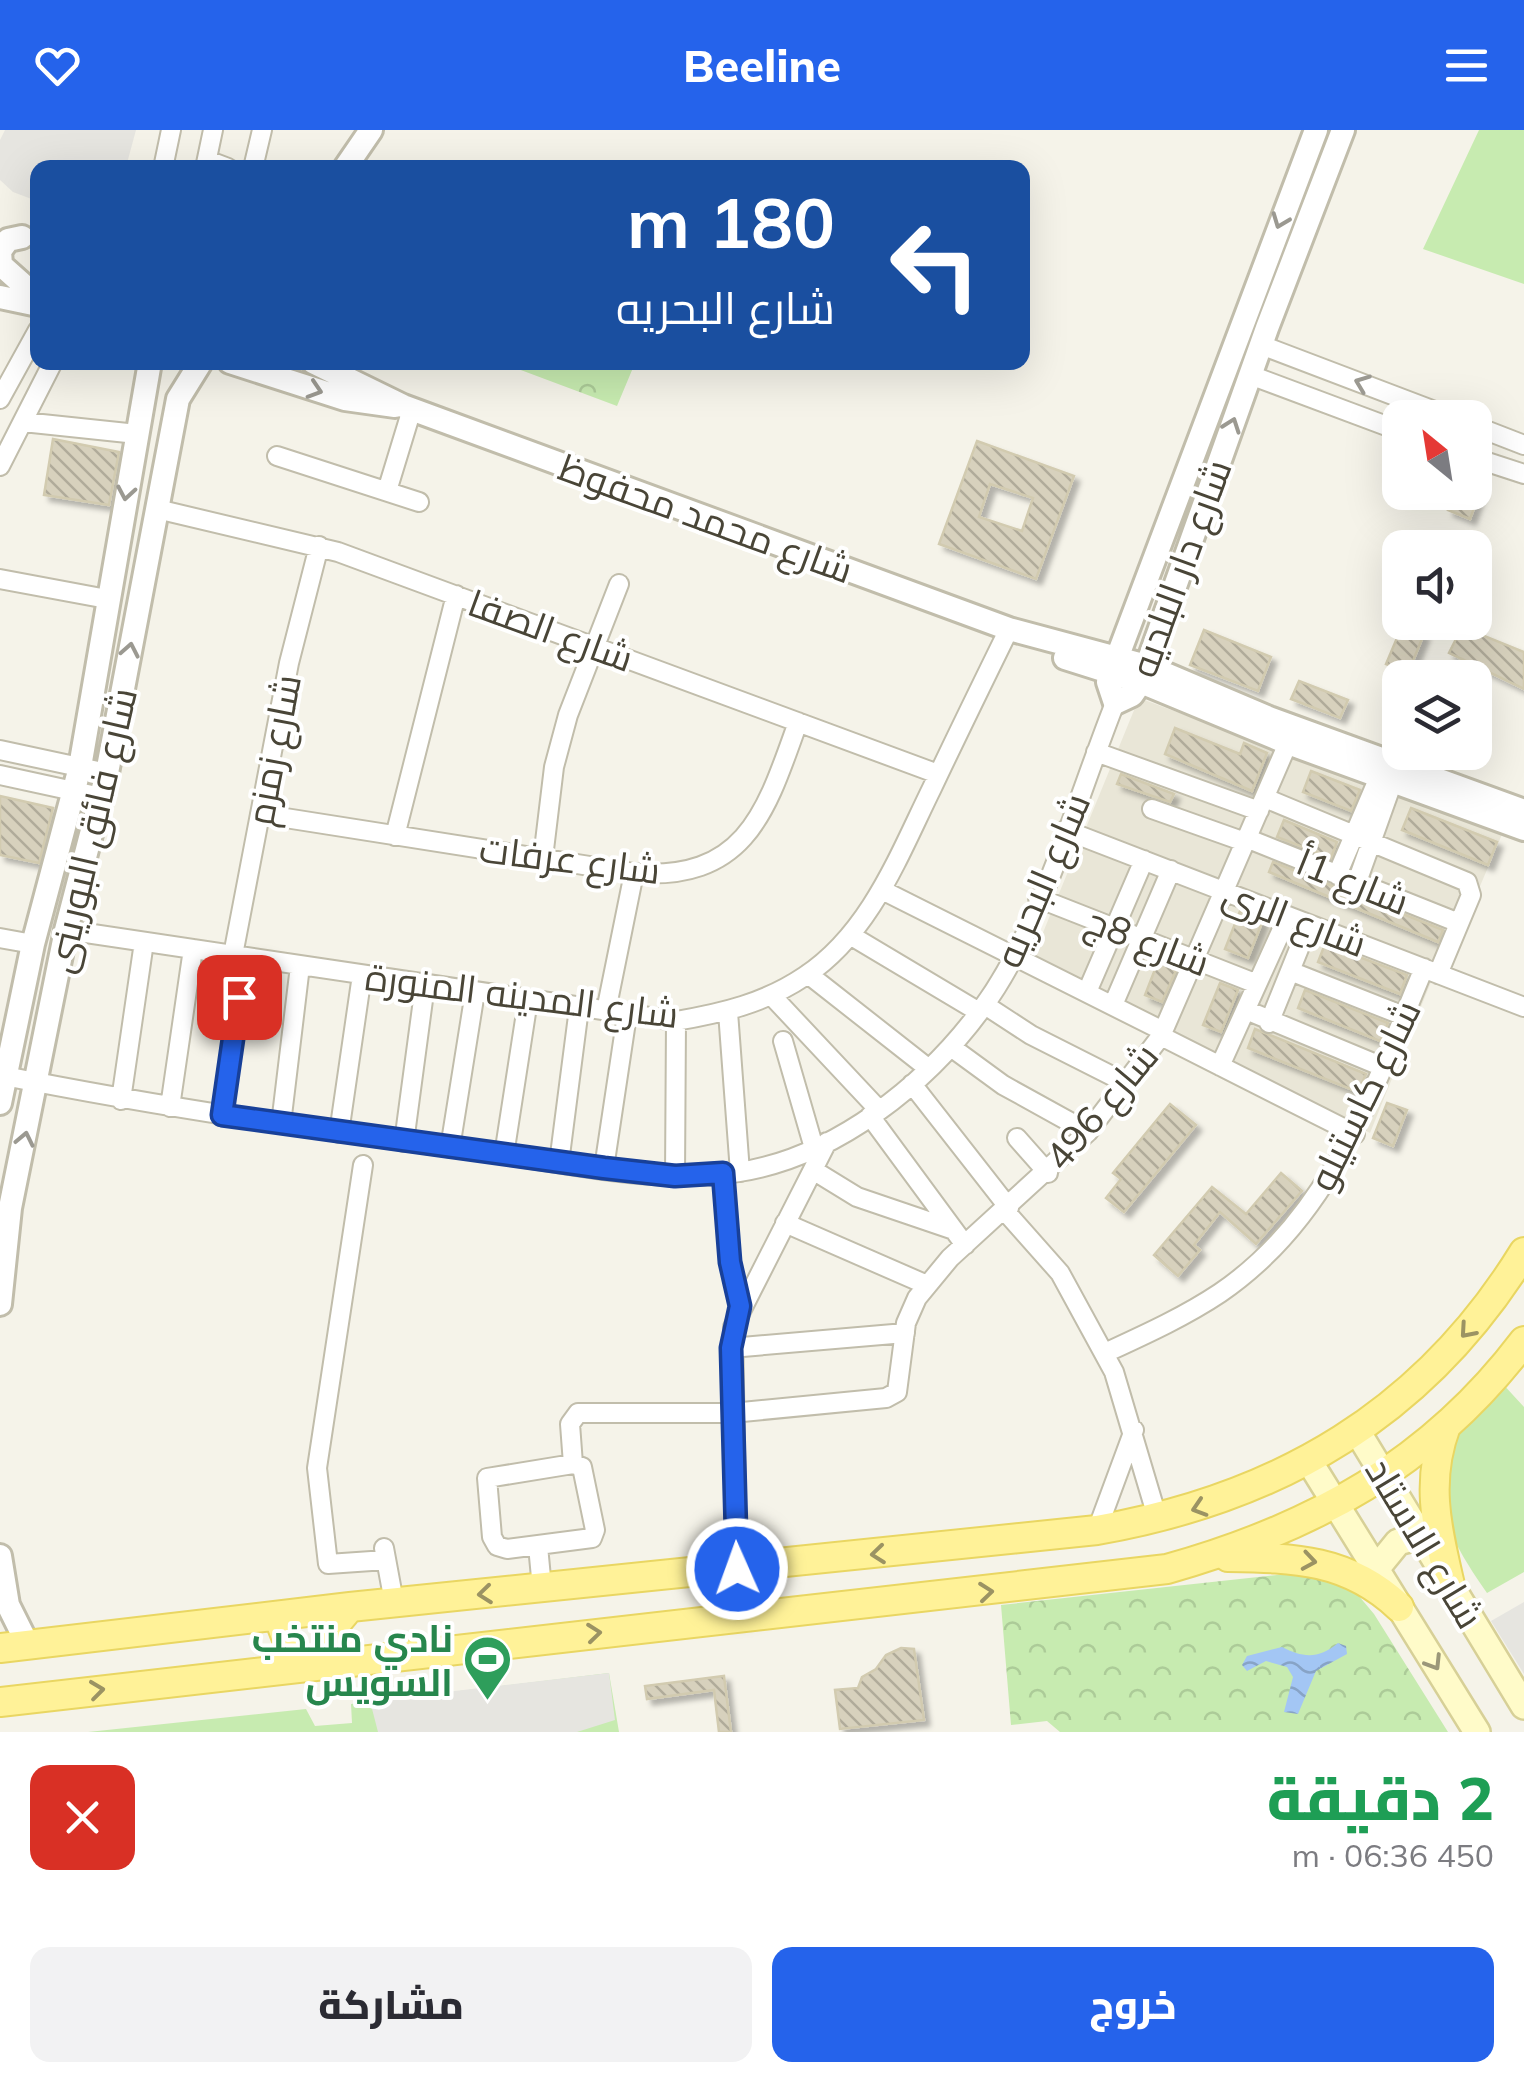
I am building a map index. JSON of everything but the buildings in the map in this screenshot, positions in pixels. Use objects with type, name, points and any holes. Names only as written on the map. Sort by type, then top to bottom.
[{"type":"main road","points":[[14,1647],[350,1606],[737,1569],[1158,1520],[1236,1496],[1309,1461],[1357,1431],[1439,1362],[1475,1322],[1524,1252]]},
{"type":"main road","points":[[0,1702],[344,1660],[1121,1577],[1212,1556],[1303,1523],[1384,1475],[1446,1426],[1524,1341]]},
{"type":"main road","points":[[1446,1426],[1437,1450],[1432,1492],[1450,1584]]},
{"type":"main road","name":"شارع الاستاد","points":[[1357,1431],[1524,1706]]},
{"type":"main road","name":"شارع الاستاد","points":[[1309,1461],[1477,1732]]},
{"type":"main road","points":[[1376,1569],[1398,1542],[1421,1536]]},
{"type":"main road","points":[[1212,1556],[1318,1561],[1362,1578],[1399,1607]]},
{"type":"main road","points":[[344,1660],[334,1626],[350,1606]]},
{"type":"main road","points":[[278,1616],[290,1647],[282,1668]]},
{"type":"street","points":[[165,160],[171,130]]},
{"type":"street","points":[[207,160],[214,130]]},
{"type":"street","points":[[255,160],[262,130]]},
{"type":"street","points":[[349,160],[370,130]]},
{"type":"street","points":[[1315,134],[1340,138]]},
{"type":"street","name":"شارع دار البلديه","points":[[1315,134],[1114,665],[1108,689],[1115,703],[1132,696],[1144,674],[1261,344],[1340,138]]},
{"type":"street","points":[[0,225],[30,241]]},
{"type":"street","points":[[30,241],[8,240],[0,251],[1,265],[30,293]]},
{"type":"street","points":[[0,297],[30,300]]},
{"type":"street","points":[[1261,344],[1404,400]]},
{"type":"street","points":[[0,399],[30,345]]},
{"type":"street","points":[[0,466],[49,370]]},
{"type":"street","name":"شارع فائق البورينى","points":[[0,1102],[34,944],[80,767],[149,370]]},
{"type":"street","name":"شارع فائق البورينى","points":[[0,1304],[10,1208],[66,930],[107,773],[178,399],[196,370]]},
{"type":"street","name":"شارع محمد محفوظ","points":[[255,370],[345,399],[408,408]]},
{"type":"street","name":"شارع محمد محفوظ","points":[[330,370],[408,408],[1009,629],[1144,674],[1239,714],[1485,806],[1524,829]]},
{"type":"street","points":[[1250,375],[1382,424]]},
{"type":"street","points":[[387,491],[408,408]]},
{"type":"street","points":[[23,422],[137,434]]},
{"type":"street","points":[[1492,433],[1524,445]]},
{"type":"street","points":[[277,456],[420,502]]},
{"type":"street","points":[[1492,464],[1524,474]]},
{"type":"street","points":[[1176,495],[1204,504]]},
{"type":"street","name":"شارع الصفا","points":[[157,509],[319,546],[938,774]]},
{"type":"street","name":"شارع زمزم","points":[[222,1115],[239,956],[260,814],[289,663],[319,546]]},
{"type":"street","points":[[0,579],[108,599]]},
{"type":"street","points":[[544,858],[554,767],[592,646],[619,584]]},
{"type":"street","points":[[395,836],[456,595]]},
{"type":"street","name":"شارع المدينه المنورة","points":[[66,930],[627,1015],[676,1021],[728,1012],[772,996],[808,974],[850,935],[882,890],[1009,629]]},
{"type":"street","name":"شارع البحريه","points":[[3,1075],[170,1108],[675,1176],[732,1173],[821,1144],[874,1113],[929,1070],[982,1008],[1016,955],[1115,703]]},
{"type":"street","name":"شارع محمد محفوظ","points":[[1239,714],[1288,743],[1386,779],[1485,806],[1524,811]]},
{"type":"street","name":"شارع عرفات","points":[[260,814],[634,873],[678,873],[700,868],[739,844],[767,808],[798,722]]},
{"type":"street","name":"شارع 496","points":[[732,1413],[886,1398],[897,1392],[912,1306],[960,1238],[1007,1209],[1048,1173],[1128,1084],[1162,1033],[1288,743]]},
{"type":"street","points":[[0,750],[107,773]]},
{"type":"street","points":[[1096,752],[1363,840],[1467,882],[1471,896],[1460,923]]},
{"type":"street","points":[[0,775],[101,797]]},
{"type":"street","points":[[1357,882],[1363,840],[1386,779]]},
{"type":"street","points":[[1172,815],[1184,784]]},
{"type":"street","name":"شارع 1أ","points":[[1152,808],[1460,923]]},
{"type":"street","name":"شارع الرى","points":[[1065,830],[1524,1007]]},
{"type":"street","points":[[1337,874],[1363,840]]},
{"type":"street","points":[[1087,992],[1144,860]]},
{"type":"street","points":[[1113,1005],[1171,870]]},
{"type":"street","points":[[606,1011],[634,873]]},
{"type":"street","points":[[882,890],[1113,1005],[1220,1066],[1355,1134]]},
{"type":"street","name":"شارع 8ج","points":[[1038,898],[1258,984]]},
{"type":"street","points":[[1220,1066],[1288,916]]},
{"type":"street","name":"شارع كاستيلو","points":[[1105,1353],[1186,1314],[1267,1256],[1312,1206],[1355,1134],[1404,1016],[1460,923]]},
{"type":"street","points":[[1269,1024],[1309,924]]},
{"type":"street","points":[[850,935],[1128,1084]]},
{"type":"street","points":[[0,938],[34,944]]},
{"type":"street","points":[[120,1100],[144,942]]},
{"type":"street","points":[[170,1108],[193,950]]},
{"type":"street","points":[[281,1124],[300,966]]},
{"type":"street","points":[[1290,971],[1404,1016]]},
{"type":"street","points":[[808,974],[929,1070]]},
{"type":"street","points":[[339,1133],[362,975]]},
{"type":"street","points":[[404,1142],[425,984]]},
{"type":"street","points":[[450,1148],[475,992]]},
{"type":"street","points":[[772,996],[874,1113],[960,1238]]},
{"type":"street","points":[[504,1155],[528,1000]]},
{"type":"street","points":[[559,1162],[579,1008]]},
{"type":"street","points":[[1246,1010],[1269,1024],[1383,1067]]},
{"type":"street","points":[[728,1012],[730,1262],[740,1306]]},
{"type":"street","points":[[604,1168],[627,1015]]},
{"type":"street","points":[[675,1176],[676,1021]]},
{"type":"street","points":[[737,1569],[731,1348],[740,1306],[813,1170],[821,1144],[783,1040]]},
{"type":"street","points":[[951,1047],[992,1078],[1088,1132]]},
{"type":"street","points":[[912,1084],[1060,1274],[1105,1353],[1134,1430],[1158,1520]]},
{"type":"street","points":[[1017,1138],[1048,1173]]},
{"type":"street","points":[[363,1165],[317,1483],[328,1564],[385,1554],[394,1602]]},
{"type":"street","points":[[813,1170],[857,1196],[960,1238]]},
{"type":"street","points":[[785,1222],[927,1286]]},
{"type":"street","points":[[731,1348],[905,1333]]},
{"type":"street","points":[[573,1464],[570,1424],[578,1412],[732,1413]]},
{"type":"street","points":[[1097,1530],[1134,1430]]},
{"type":"street","points":[[573,1464],[582,1467],[587,1476],[594,1534],[584,1542],[506,1549],[494,1542],[487,1478],[573,1464]]},
{"type":"street","points":[[538,1546],[542,1588]]},
{"type":"street","points":[[0,1556],[14,1647]]},
{"type":"shaded area","points":[[5,130],[136,130],[128,160],[30,160],[30,198],[13,192],[0,180],[0,140]]},
{"type":"shaded area","points":[[1139,698],[1503,832],[1441,978],[1433,977],[1370,1133],[1033,957]]},
{"type":"shaded area","points":[[1524,1602],[1524,1674],[1491,1621]]},
{"type":"shaded area","name":"نادي منتخب السويس","points":[[609,1673],[615,1720],[577,1732],[378,1732],[370,1701]]},
{"type":"green space","points":[[1479,130],[1524,130],[1524,284],[1423,249]]},
{"type":"green space","points":[[521,370],[632,370],[617,406]]},
{"type":"green space","points":[[1501,1382],[1524,1407],[1524,1572],[1487,1593],[1461,1552],[1448,1521],[1446,1440]]},
{"type":"green space","points":[[1305,1572],[1353,1589],[1374,1614],[1448,1732],[1060,1732],[1047,1721],[1011,1725],[1001,1605]]},
{"type":"green space","name":"نادي منتخب السويس","points":[[609,1673],[619,1732],[88,1732],[306,1709],[315,1726],[352,1723],[351,1704]]},
{"type":"water","points":[[1338,1643],[1346,1646],[1347,1654],[1316,1671],[1298,1714],[1284,1712],[1293,1677],[1287,1667],[1266,1661],[1247,1671],[1242,1665],[1247,1656],[1282,1647],[1311,1655]]},
{"type":"place","name":"نادي منتخب السويس","points":[[488,1702]]},
{"type":"route","points":[[239,997],[222,1115],[604,1168],[675,1176],[723,1173],[730,1262],[740,1306],[731,1348],[737,1569]]}]
